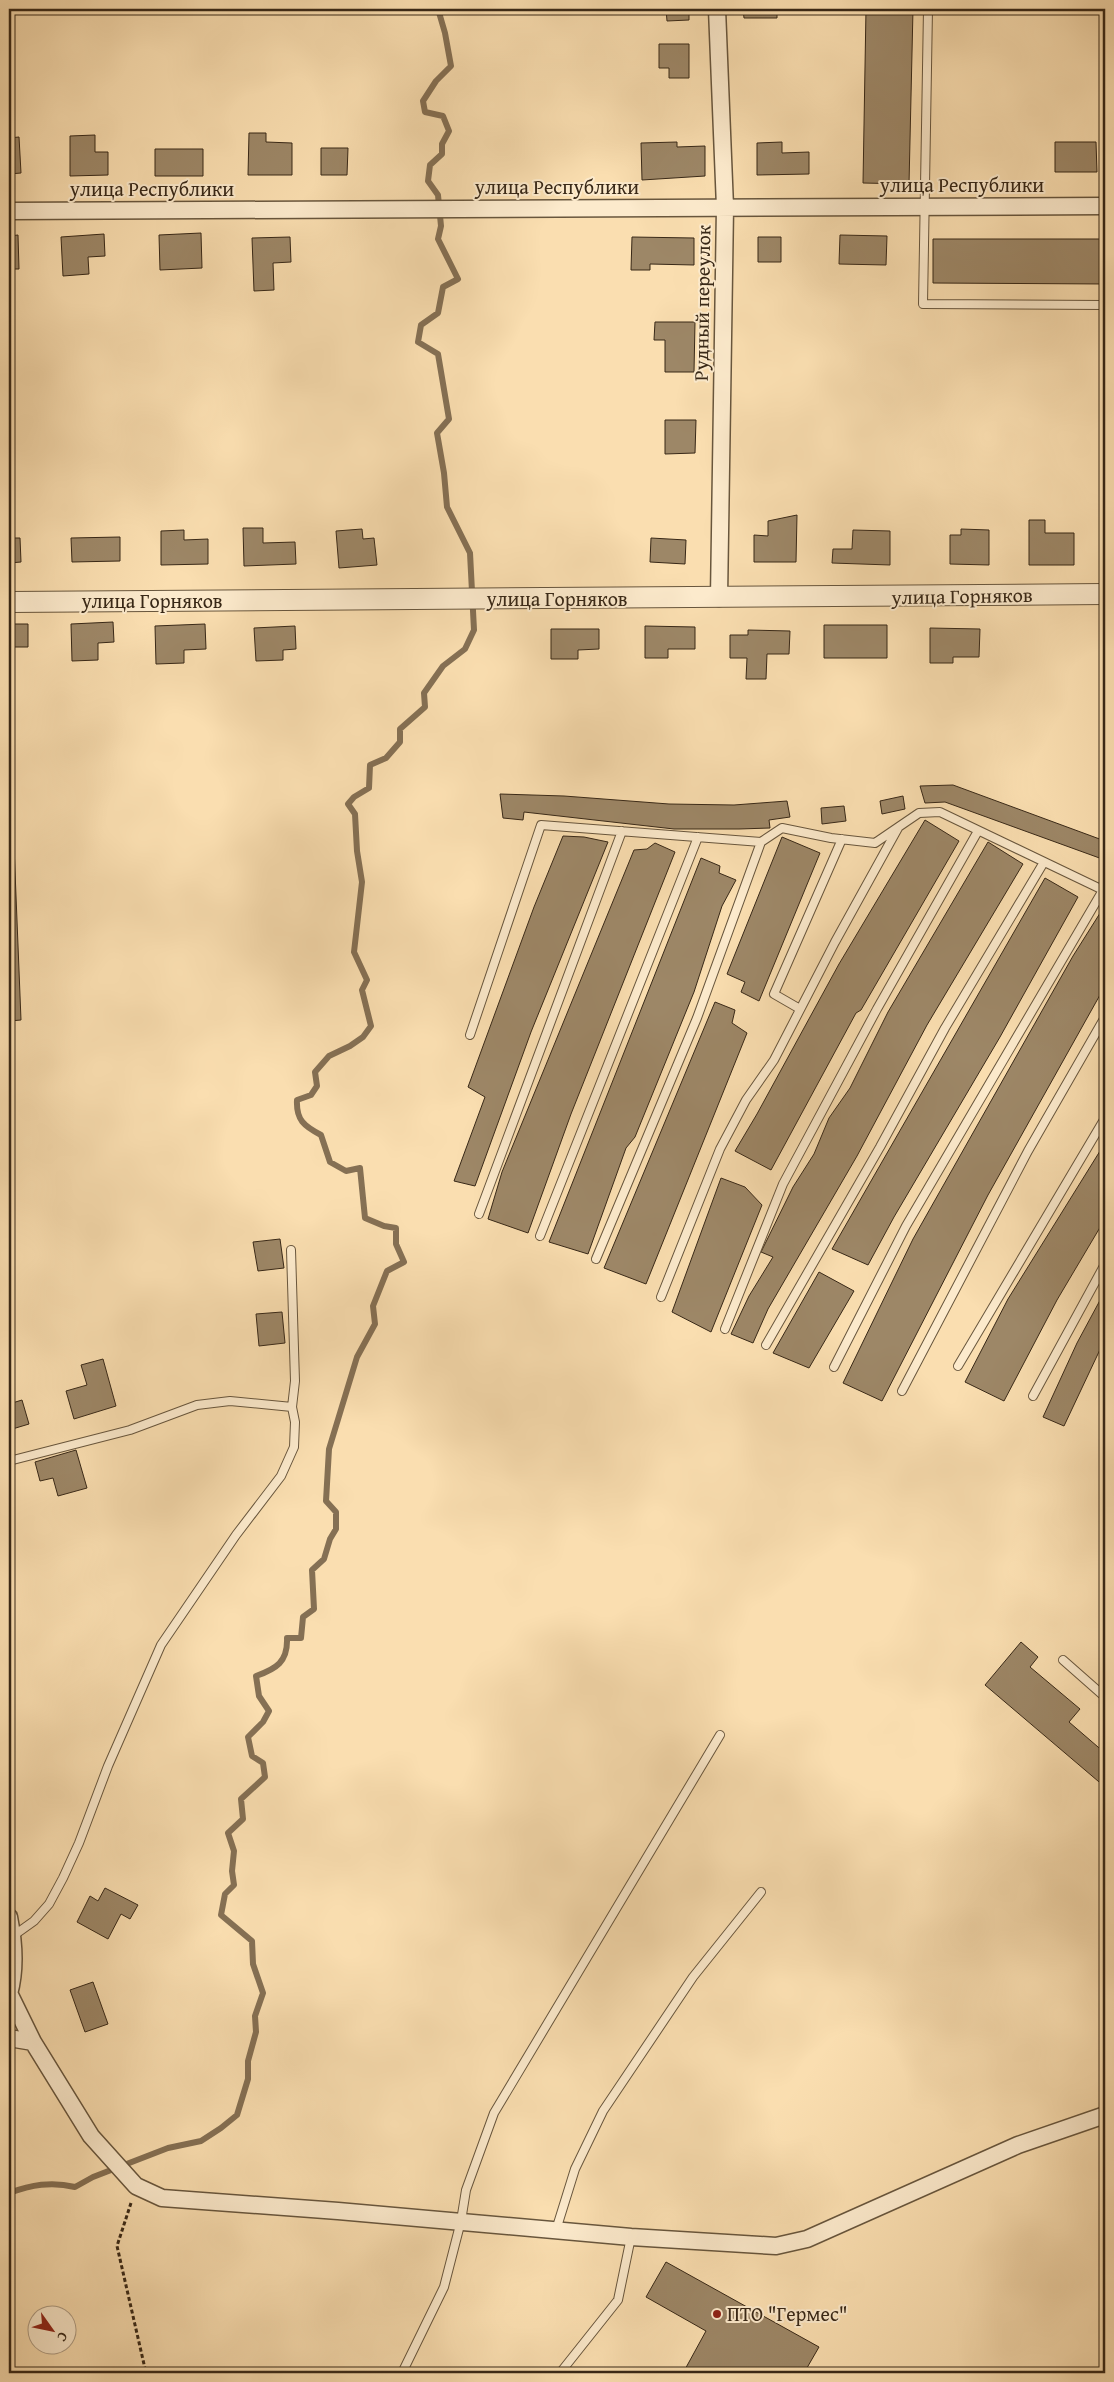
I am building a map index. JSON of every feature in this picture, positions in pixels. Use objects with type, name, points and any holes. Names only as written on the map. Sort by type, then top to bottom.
[{"type":"street","name":"Рудный переулок","points":[[717,9],[725,207],[720,598]]},
{"type":"street","name":"улица Республики","points":[[9,211],[1105,206]]},
{"type":"street","name":"улица Горняков","points":[[9,602],[1105,594]]},
{"type":"street","points":[[9,1917],[13,1936],[13,1968],[9,1993],[33,2042],[91,2136],[136,2186],[162,2198],[461,2221],[631,2237],[776,2246],[806,2239],[1018,2145],[1105,2116]]},
{"type":"street","points":[[9,2038],[33,2042]]},
{"type":"lane","points":[[928,9],[923,304],[1105,305]]},
{"type":"lane","points":[[596,1259],[697,1018],[761,842],[782,828],[875,843],[919,813],[940,812],[1104,891],[906,1226],[834,1367]]},
{"type":"lane","points":[[470,1035],[541,825],[761,842]]},
{"type":"lane","points":[[660,1296],[720,1148],[746,1100],[774,1060],[899,827]]},
{"type":"lane","points":[[725,1329],[783,1184],[877,1010],[978,830]]},
{"type":"lane","points":[[479,1214],[622,831]]},
{"type":"lane","points":[[540,1236],[698,837]]},
{"type":"lane","points":[[800,1009],[774,994],[842,839]]},
{"type":"lane","points":[[766,1345],[945,1028],[1044,862]]},
{"type":"lane","points":[[902,1391],[1028,1151],[1105,1016]]},
{"type":"lane","points":[[958,1366],[1105,1118]]},
{"type":"lane","points":[[13,1936],[39,1915],[49,1904],[63,1878],[79,1843],[108,1766],[161,1645],[236,1535],[281,1476],[294,1447],[295,1422],[292,1407],[295,1381],[291,1250]]},
{"type":"lane","points":[[1034,1396],[1105,1264]]},
{"type":"lane","points":[[9,1461],[130,1430],[197,1405],[230,1401],[292,1407]]},
{"type":"lane","points":[[1063,1660],[1105,1697]]},
{"type":"lane","points":[[402,2373],[444,2287],[461,2221],[466,2190],[494,2113],[720,1735]]},
{"type":"lane","points":[[556,2230],[576,2169],[603,2111],[693,1977],[761,1892]]},
{"type":"lane","points":[[560,2373],[618,2300],[631,2237]]},
{"type":"path","points":[[136,2186],[116,2246],[146,2373]]},
{"type":"building","points":[[666,9],[689,9],[689,20],[667,21]]},
{"type":"building","points":[[743,9],[777,9],[777,18],[744,18]]},
{"type":"building","points":[[866,9],[913,9],[909,184],[863,183]]},
{"type":"building","points":[[659,44],[689,44],[689,78],[669,78],[669,68],[659,68]]},
{"type":"building","points":[[249,133],[266,133],[266,142],[292,143],[292,175],[248,175]]},
{"type":"building","points":[[95,135],[95,152],[108,152],[108,175],[70,176],[70,136]]},
{"type":"building","points":[[19,137],[21,173],[9,174],[9,138]]},
{"type":"building","points":[[677,142],[677,147],[705,146],[705,176],[642,180],[641,143]]},
{"type":"building","points":[[782,142],[782,153],[809,152],[809,174],[757,175],[757,143]]},
{"type":"building","points":[[1055,142],[1096,142],[1097,172],[1055,172]]},
{"type":"building","points":[[321,148],[348,148],[347,175],[321,175]]},
{"type":"building","points":[[155,149],[203,149],[203,176],[155,176]]},
{"type":"building","points":[[201,233],[202,268],[160,270],[159,235]]},
{"type":"building","points":[[104,234],[105,256],[88,257],[89,274],[63,276],[61,237]]},
{"type":"building","points":[[18,235],[19,269],[9,269],[9,236]]},
{"type":"building","points":[[840,235],[887,236],[886,265],[839,264]]},
{"type":"building","points":[[290,237],[291,262],[273,263],[274,290],[254,291],[252,238]]},
{"type":"building","points":[[632,237],[694,238],[694,265],[650,264],[650,270],[631,270]]},
{"type":"building","points":[[758,237],[781,237],[781,262],[758,262]]},
{"type":"building","points":[[933,239],[1105,239],[1105,284],[933,283]]},
{"type":"building","points":[[655,322],[695,322],[694,372],[665,372],[665,340],[654,340]]},
{"type":"building","points":[[665,420],[696,420],[695,453],[665,454]]},
{"type":"building","points":[[797,515],[796,562],[754,562],[754,535],[768,536],[768,521]]},
{"type":"building","points":[[1029,520],[1045,520],[1045,533],[1074,533],[1074,565],[1029,565]]},
{"type":"building","points":[[243,528],[263,528],[263,543],[295,542],[296,564],[244,566]]},
{"type":"building","points":[[362,529],[363,539],[374,538],[377,565],[339,568],[336,531]]},
{"type":"building","points":[[961,529],[989,530],[989,565],[950,564],[950,535],[961,535]]},
{"type":"building","points":[[184,530],[184,540],[208,539],[208,564],[161,565],[161,531]]},
{"type":"building","points":[[853,530],[890,531],[890,565],[832,563],[833,549],[852,549]]},
{"type":"building","points":[[120,537],[120,561],[72,562],[71,538]]},
{"type":"building","points":[[9,538],[20,538],[21,562],[9,563]]},
{"type":"building","points":[[651,538],[686,540],[685,564],[650,562]]},
{"type":"building","points":[[113,622],[114,642],[98,643],[98,660],[72,661],[71,624]]},
{"type":"building","points":[[9,624],[28,624],[28,647],[10,647],[11,657],[9,657]]},
{"type":"building","points":[[205,624],[206,649],[184,650],[184,663],[156,664],[155,626]]},
{"type":"building","points":[[824,625],[887,625],[887,658],[824,658]]},
{"type":"building","points":[[295,626],[296,649],[283,650],[283,660],[256,661],[254,628]]},
{"type":"building","points":[[645,626],[695,627],[695,649],[668,649],[668,658],[645,658]]},
{"type":"building","points":[[930,628],[980,629],[979,657],[953,657],[953,663],[930,663]]},
{"type":"building","points":[[551,629],[599,629],[599,649],[578,650],[578,659],[551,659]]},
{"type":"building","points":[[748,630],[790,631],[789,654],[767,654],[766,679],[746,679],[747,658],[730,658],[730,635],[748,635]]},
{"type":"building","points":[[953,785],[1105,841],[1105,860],[945,802],[925,803],[920,786]]},
{"type":"building","points":[[500,794],[564,796],[669,804],[734,805],[787,801],[790,817],[769,820],[770,828],[739,829],[674,829],[524,812],[523,820],[503,818]]},
{"type":"building","points":[[903,796],[905,809],[882,814],[880,801]]},
{"type":"building","points":[[844,806],[846,821],[822,824],[821,808]]},
{"type":"building","points":[[925,820],[959,841],[861,1010],[856,1013],[771,1170],[735,1151],[839,964]]},
{"type":"building","points":[[563,836],[584,837],[608,842],[531,1032],[475,1186],[454,1181],[485,1097],[468,1087],[534,907]]},
{"type":"building","points":[[782,837],[820,853],[759,1001],[741,992],[745,982],[727,974]]},
{"type":"building","points":[[988,842],[1023,864],[927,1025],[857,1156],[768,1309],[753,1343],[731,1334],[749,1296],[773,1257],[761,1252],[793,1187],[814,1154],[829,1118],[850,1088],[888,1012]]},
{"type":"building","points":[[655,843],[675,852],[571,1114],[528,1233],[488,1219],[502,1172],[634,850],[647,849]]},
{"type":"building","points":[[9,846],[14,846],[21,1020],[9,1021]]},
{"type":"building","points":[[701,858],[720,866],[719,873],[736,880],[722,906],[694,992],[635,1137],[626,1148],[588,1254],[549,1242]]},
{"type":"building","points":[[1045,878],[1078,897],[1000,1037],[894,1217],[868,1265],[832,1249]]},
{"type":"building","points":[[1102,910],[1105,911],[1105,986],[988,1195],[882,1401],[843,1383],[913,1239],[1073,956]]},
{"type":"building","points":[[715,1002],[735,1010],[732,1023],[747,1033],[646,1284],[604,1268]]},
{"type":"building","points":[[1105,1143],[1105,1219],[1057,1300],[1004,1401],[965,1382],[1008,1299]]},
{"type":"building","points":[[721,1178],[745,1187],[762,1205],[711,1332],[672,1312]]},
{"type":"building","points":[[280,1239],[284,1268],[258,1271],[253,1242]]},
{"type":"building","points":[[819,1272],[854,1291],[809,1368],[773,1353]]},
{"type":"building","points":[[1105,1291],[1105,1339],[1064,1426],[1043,1417],[1077,1343]]},
{"type":"building","points":[[282,1312],[285,1343],[259,1346],[256,1314]]},
{"type":"building","points":[[103,1359],[116,1406],[74,1419],[66,1391],[87,1385],[81,1365]]},
{"type":"building","points":[[22,1400],[29,1424],[9,1430],[9,1404]]},
{"type":"building","points":[[76,1450],[87,1488],[58,1496],[53,1478],[40,1481],[35,1462]]},
{"type":"building","points":[[1021,1642],[1038,1657],[1030,1667],[1080,1709],[1069,1722],[1105,1753],[1105,1787],[985,1685]]},
{"type":"building","points":[[105,1888],[138,1905],[130,1919],[121,1914],[108,1939],[77,1922],[90,1896],[98,1901]]},
{"type":"building","points":[[93,1982],[108,2024],[85,2032],[70,1990]]},
{"type":"building","name":"ПТО \"Гермес\"","points":[[666,2262],[819,2347],[804,2373],[683,2373],[706,2331],[646,2297]]},
{"type":"waterway","points":[[9,2193],[41,2185],[58,2184],[75,2187],[93,2177],[168,2148],[201,2141],[237,2115],[248,2079],[248,2061],[256,2032],[255,2016],[263,1993],[253,1964],[252,1941],[221,1915],[225,1894],[234,1885],[232,1871],[234,1851],[228,1833],[243,1819],[241,1799],[265,1777],[263,1763],[252,1756],[248,1737],[263,1722],[269,1711],[259,1696],[256,1676],[275,1667],[283,1659],[287,1638],[301,1638],[303,1617],[314,1609],[312,1570],[324,1559],[330,1539],[336,1529],[336,1512],[326,1501],[329,1449],[357,1357],[375,1324],[373,1306],[387,1271],[404,1262],[396,1244],[396,1228],[384,1226],[365,1218],[360,1168],[346,1171],[330,1162],[321,1135],[302,1122],[298,1113],[297,1100],[311,1095],[317,1086],[315,1072],[329,1056],[350,1046],[363,1037],[371,1026],[362,990],[367,980],[354,952],[362,882],[357,851],[355,814],[348,804],[354,797],[369,788],[370,765],[386,758],[400,742],[400,729],[425,707],[424,693],[443,666],[465,649],[474,630],[470,553],[447,507],[444,473],[437,433],[449,419],[438,354],[418,342],[421,325],[438,313],[443,287],[458,279],[438,239],[441,226],[438,195],[428,181],[430,165],[442,154],[442,144],[449,131],[443,116],[425,112],[423,101],[436,81],[451,66],[438,9]]},
{"type":"place","name":"ПТО \"Гермес\"","points":[[717,2314]]}]
